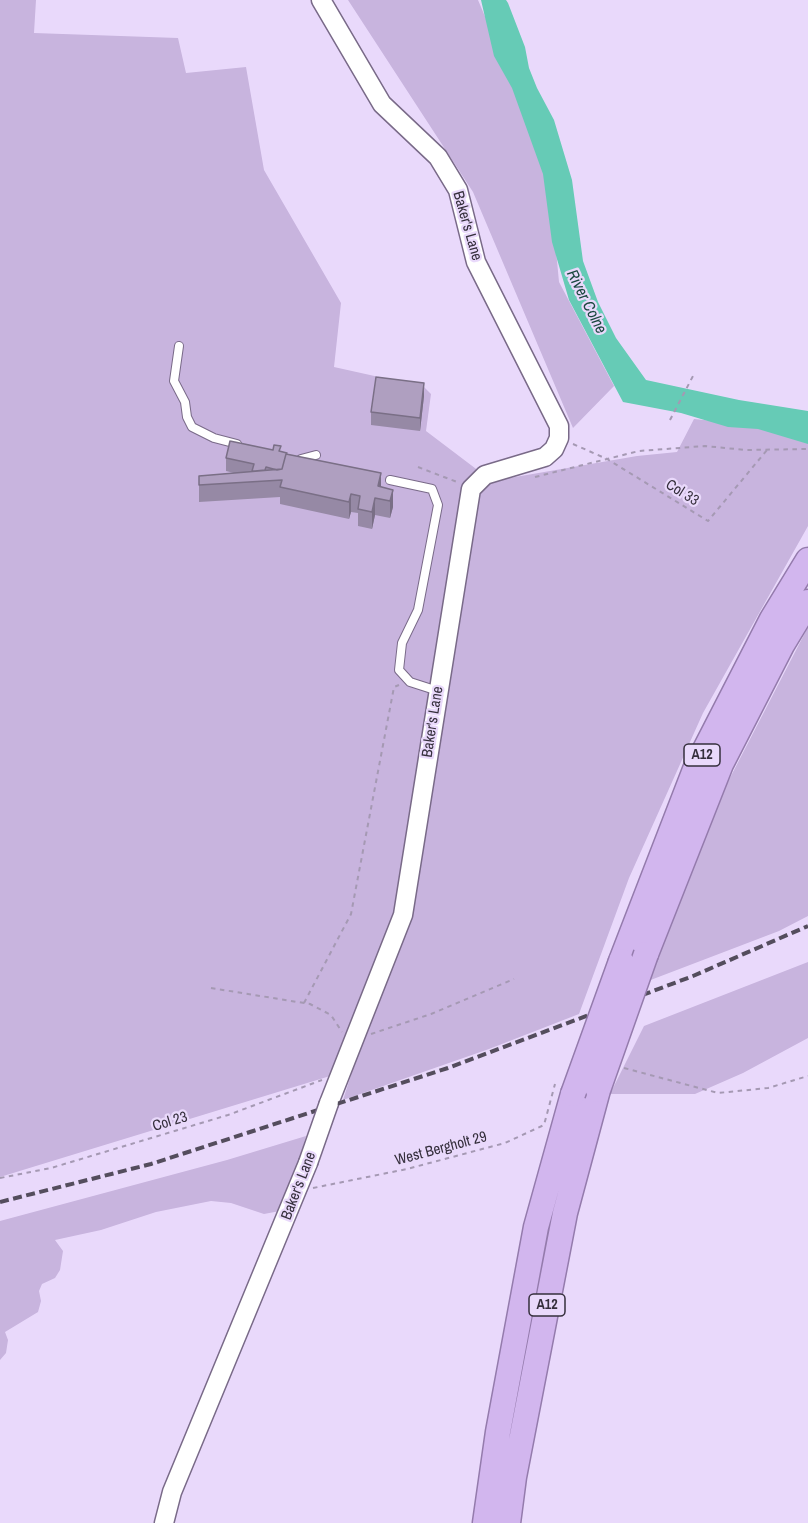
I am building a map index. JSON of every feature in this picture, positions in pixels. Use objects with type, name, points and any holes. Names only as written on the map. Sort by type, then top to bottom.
[{"type":"highway","name":"A12","points":[[485,1523],[498,1432],[564,1089],[621,961],[696,767],[772,619],[808,560]]},
{"type":"highway","name":"A12","points":[[508,1523],[514,1477],[565,1213],[598,1090],[646,954],[721,764],[782,645],[808,602]]},
{"type":"street","name":"Baker's Lane","points":[[321,0],[382,104],[438,157],[458,190],[476,262],[559,426],[559,438]]},
{"type":"street","points":[[471,489],[484,475],[545,457],[559,438]]},
{"type":"street","name":"Baker's Lane","points":[[164,1523],[172,1492],[298,1190],[329,1103],[403,915],[471,489]]},
{"type":"lane","points":[[178,346],[174,381],[185,402],[187,417],[192,427],[214,438],[248,447]]},
{"type":"lane","points":[[292,458],[306,460],[316,454]]},
{"type":"lane","points":[[390,480],[432,489],[438,505],[418,610],[402,643],[399,670],[410,682],[438,691]]},
{"type":"path","points":[[670,420],[693,376]]},
{"type":"path","name":"Col 33","points":[[559,438],[607,459],[708,521],[767,450]]},
{"type":"path","points":[[534,477],[639,451],[705,446],[767,450],[808,449]]},
{"type":"path","points":[[418,467],[471,489]]},
{"type":"path","points":[[304,1003],[351,914],[394,687],[410,682]]},
{"type":"path","points":[[211,988],[304,1003],[330,1015],[341,1031],[356,1035],[381,1033],[514,979]]},
{"type":"path","points":[[618,1067],[718,1093],[768,1088],[808,1076]]},
{"type":"path","name":"Col 23","points":[[0,1178],[51,1168],[228,1115],[341,1072]]},
{"type":"path","name":"West Bergholt 29","points":[[298,1190],[407,1169],[505,1143],[544,1125],[564,1089]]},
{"type":"shaded area","points":[[0,0],[36,0],[34,33],[178,38],[186,73],[246,67],[264,170],[341,303],[334,367],[424,387],[431,394],[426,431],[492,481],[637,456],[677,452],[694,419],[808,430],[808,526],[703,713],[629,878],[579,1014],[489,1049],[343,1100],[353,1069],[0,1177]]},
{"type":"shaded area","points":[[348,0],[478,0],[548,165],[559,282],[614,386],[573,428],[473,192]]},
{"type":"shaded area","points":[[808,627],[808,916],[779,931],[648,981],[717,803]]},
{"type":"shaded area","points":[[808,962],[808,1038],[743,1073],[695,1094],[610,1094],[644,1026]]},
{"type":"shaded area","points":[[306,1136],[285,1210],[264,1214],[231,1203],[211,1201],[156,1212],[101,1230],[55,1240],[63,1251],[60,1270],[55,1278],[42,1284],[39,1291],[41,1301],[38,1312],[5,1332],[8,1340],[6,1353],[0,1360],[0,1221],[227,1160]]},
{"type":"water","name":"River Colne","points":[[481,0],[506,0],[508,3],[525,47],[529,68],[554,120],[572,180],[583,261],[598,302],[616,338],[646,380],[739,400],[808,411],[808,444],[758,429],[728,427],[681,413],[623,402],[569,300],[552,242],[543,174],[512,88],[494,56]]},
{"type":"building","points":[[376,377],[424,383],[420,418],[371,412]]},
{"type":"building","points":[[230,441],[273,450],[274,445],[281,446],[279,451],[287,453],[282,469],[266,467],[265,470],[252,471],[254,464],[226,458]]},
{"type":"building","points":[[286,454],[381,473],[378,486],[393,490],[390,501],[375,498],[372,512],[358,509],[360,496],[351,494],[349,502],[280,487],[282,480],[199,485],[199,476],[282,469]]},
{"type":"railway","points":[[0,1202],[151,1164],[448,1068],[693,976],[808,926]]}]
